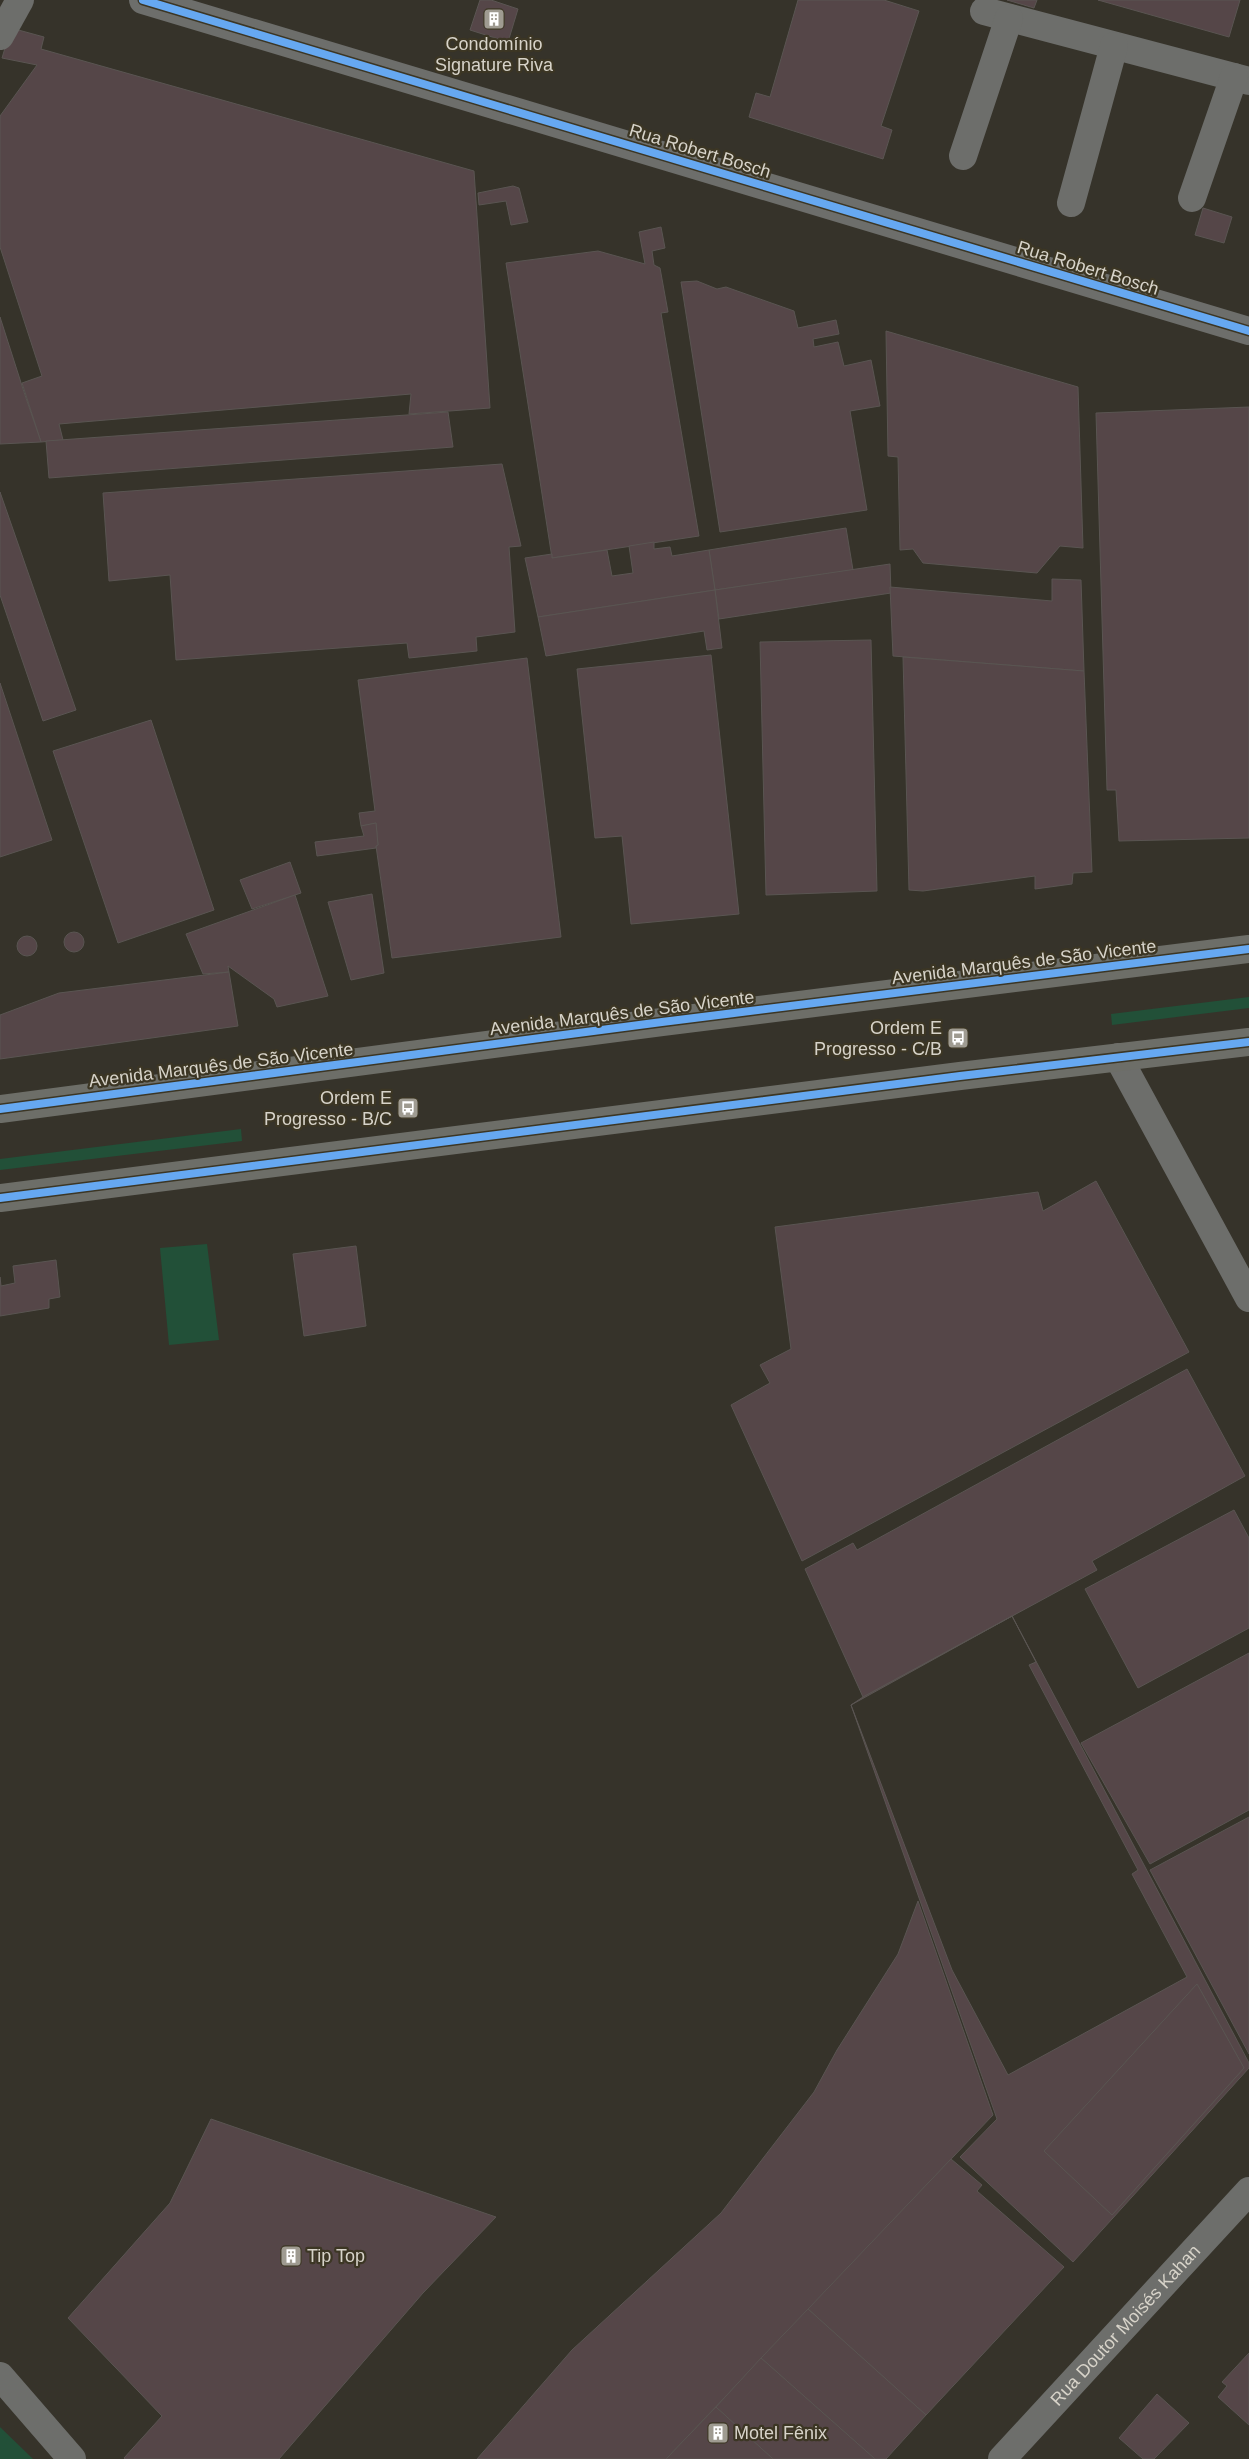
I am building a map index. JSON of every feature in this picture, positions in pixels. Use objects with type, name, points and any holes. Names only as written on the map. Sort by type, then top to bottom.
[{"type":"main road","name":"Avenida Marquês de São Vicente","points":[[0,1109],[662,1022],[1249,950]]},
{"type":"main road","points":[[0,1198],[1249,1042]]},
{"type":"street","points":[[0,36],[20,0]]},
{"type":"street","name":"Rua Robert Bosch","points":[[143,0],[1249,332]]},
{"type":"street","points":[[984,11],[1241,79],[1192,198]]},
{"type":"street","points":[[963,156],[1009,18]]},
{"type":"street","points":[[1071,203],[1114,46]]},
{"type":"street","points":[[1118,1057],[1249,1298]]},
{"type":"street","name":"Rua Doutor Moisés Kahan","points":[[1002,2459],[1249,2191]]},
{"type":"street","points":[[0,2376],[72,2459]]},
{"type":"green space","points":[[1249,997],[1249,1008],[1112,1025],[1111,1014]]},
{"type":"green space","points":[[241,1129],[242,1141],[0,1170],[0,1159]]},
{"type":"green space","points":[[207,1244],[219,1340],[169,1345],[160,1248]]},
{"type":"green space","points":[[0,2427],[33,2459],[0,2459]]},
{"type":"building","name":"Condomínio Signature Riva","points":[[480,0],[491,0],[518,9],[508,42],[470,30]]},
{"type":"building","points":[[798,0],[884,0],[919,11],[881,126],[892,130],[883,159],[749,117],[756,93],[770,97]]},
{"type":"building","points":[[1007,0],[1037,0],[1034,8]]},
{"type":"building","points":[[1098,0],[1240,0],[1229,37]]},
{"type":"building","points":[[11,28],[44,37],[41,49],[474,171],[490,408],[409,414],[411,394],[59,424],[63,440],[41,442],[22,383],[42,376],[0,247],[0,116],[37,65],[2,58]]},
{"type":"building","points":[[513,186],[519,188],[528,222],[511,225],[506,201],[479,205],[478,193]]},
{"type":"building","points":[[1203,208],[1232,217],[1224,243],[1195,235]]},
{"type":"building","points":[[661,227],[665,248],[652,251],[654,265],[660,268],[668,312],[661,313],[699,536],[552,558],[506,263],[598,251],[645,264],[639,232]]},
{"type":"building","points":[[697,281],[717,289],[726,287],[794,311],[798,328],[836,320],[839,334],[813,339],[814,347],[838,342],[844,366],[871,360],[880,406],[850,411],[867,510],[720,532],[681,282]]},
{"type":"building","points":[[0,317],[24,392],[41,442],[0,444]]},
{"type":"building","points":[[886,331],[1078,387],[1083,548],[1060,546],[1037,573],[923,563],[913,549],[900,550],[898,457],[888,456]]},
{"type":"building","points":[[1249,407],[1249,838],[1119,841],[1116,790],[1107,790],[1096,413]]},
{"type":"building","points":[[448,412],[453,447],[49,478],[46,441]]},
{"type":"building","points":[[502,464],[521,546],[509,547],[515,632],[476,637],[477,651],[409,658],[407,643],[176,660],[170,575],[109,581],[103,493]]},
{"type":"building","points":[[0,492],[76,710],[43,721],[0,595]]},
{"type":"building","points":[[846,528],[853,570],[715,590],[709,550]]},
{"type":"building","points":[[654,542],[654,549],[670,547],[672,556],[709,550],[715,590],[538,617],[525,558],[552,554],[552,558],[607,550],[612,576],[633,573],[629,546]]},
{"type":"building","points":[[890,564],[891,593],[719,619],[715,590]]},
{"type":"building","points":[[1052,579],[1081,580],[1084,671],[893,656],[890,587],[1052,601]]},
{"type":"building","points":[[715,590],[722,648],[707,650],[704,631],[546,656],[538,617]]},
{"type":"building","points":[[871,640],[877,891],[766,895],[760,642]]},
{"type":"building","points":[[711,655],[739,914],[631,924],[622,836],[595,838],[577,669]]},
{"type":"building","points":[[903,657],[1084,671],[1092,872],[1073,873],[1072,884],[1035,889],[1035,876],[923,891],[909,890]]},
{"type":"building","points":[[527,658],[561,937],[392,958],[376,846],[378,845],[376,823],[361,826],[359,813],[375,811],[358,680]]},
{"type":"building","points":[[0,683],[52,840],[0,857]]},
{"type":"building","points":[[151,720],[214,910],[118,943],[53,751]]},
{"type":"building","points":[[376,823],[378,845],[376,848],[317,856],[315,842],[364,836],[361,826]]},
{"type":"building","points":[[290,862],[301,893],[252,909],[240,880]]},
{"type":"building","points":[[372,894],[384,973],[351,980],[328,902]]},
{"type":"building","points":[[295,895],[328,996],[277,1007],[274,999],[228,966],[229,972],[203,974],[186,934]]},
{"type":"building","points":[[74,932],[81,935],[84,942],[81,949],[74,952],[67,949],[64,942],[67,935]]},
{"type":"building","points":[[27,936],[34,939],[37,946],[34,953],[27,956],[20,953],[17,946],[20,939]]},
{"type":"building","points":[[229,972],[238,1026],[0,1059],[0,1015],[59,993]]},
{"type":"building","points":[[1096,1181],[1189,1352],[802,1561],[731,1405],[770,1383],[760,1365],[791,1349],[775,1227],[1038,1192],[1043,1211]]},
{"type":"building","points":[[356,1246],[366,1326],[304,1336],[293,1254]]},
{"type":"building","points":[[56,1260],[60,1297],[49,1299],[49,1308],[0,1316],[0,1277],[1,1286],[15,1283],[13,1266]]},
{"type":"building","points":[[1187,1369],[1245,1476],[1092,1561],[1097,1570],[863,1697],[805,1569],[853,1543],[857,1550]]},
{"type":"building","points":[[1234,1510],[1249,1538],[1249,1628],[1138,1688],[1085,1589]]},
{"type":"building","points":[[1012,1616],[1249,2063],[1249,2068],[1073,2262],[960,2157],[997,2119],[851,1705],[952,1970],[1008,2075],[1187,1977],[1132,1874],[1138,1870],[1029,1665],[1036,1662]],"holes":[[[1197,1984],[1244,2068],[1112,2215],[1044,2151]]]},
{"type":"building","points":[[1012,1616],[851,1705],[863,1697]]},
{"type":"building","points":[[1249,1653],[1249,1810],[1150,1864],[1081,1743]]},
{"type":"building","points":[[1249,1817],[1249,2054],[1150,1870]]},
{"type":"building","points":[[918,1901],[993,2115],[666,2459],[477,2459],[572,2350],[721,2213],[814,2092],[837,2050],[898,1954]]},
{"type":"building","points":[[1197,1984],[1244,2068],[1112,2215],[1044,2151]]},
{"type":"building","name":"Tip Top","points":[[211,2119],[496,2217],[423,2293],[279,2459],[125,2459],[162,2416],[68,2318],[170,2203]]},
{"type":"building","points":[[951,2159],[982,2185],[977,2191],[1064,2267],[926,2415],[808,2309]]},
{"type":"building","points":[[808,2309],[926,2415],[886,2459],[875,2459],[761,2358]]},
{"type":"building","points":[[1249,2353],[1249,2425],[1218,2397],[1227,2386],[1222,2382]]},
{"type":"building","points":[[761,2358],[875,2459],[773,2459],[716,2407]]},
{"type":"building","points":[[1157,2394],[1189,2423],[1154,2459],[1143,2459],[1119,2438]]},
{"type":"building","name":"Motel Fênix","points":[[716,2407],[773,2459],[666,2459]]},
{"type":"cycle path","points":[[143,0],[1249,331]]},
{"type":"cycle path","points":[[0,1109],[662,1022],[1249,949]]},
{"type":"cycle path","points":[[0,1198],[960,1076],[1249,1042]]},
{"type":"place","name":"Condomínio Signature Riva","points":[[494,19]]},
{"type":"place","name":"Ordem E Progresso - C/B","points":[[958,1038]]},
{"type":"place","name":"Ordem E Progresso - B/C","points":[[408,1108]]},
{"type":"place","name":"Tip Top","points":[[291,2256]]},
{"type":"place","name":"Motel Fênix","points":[[718,2433]]}]
